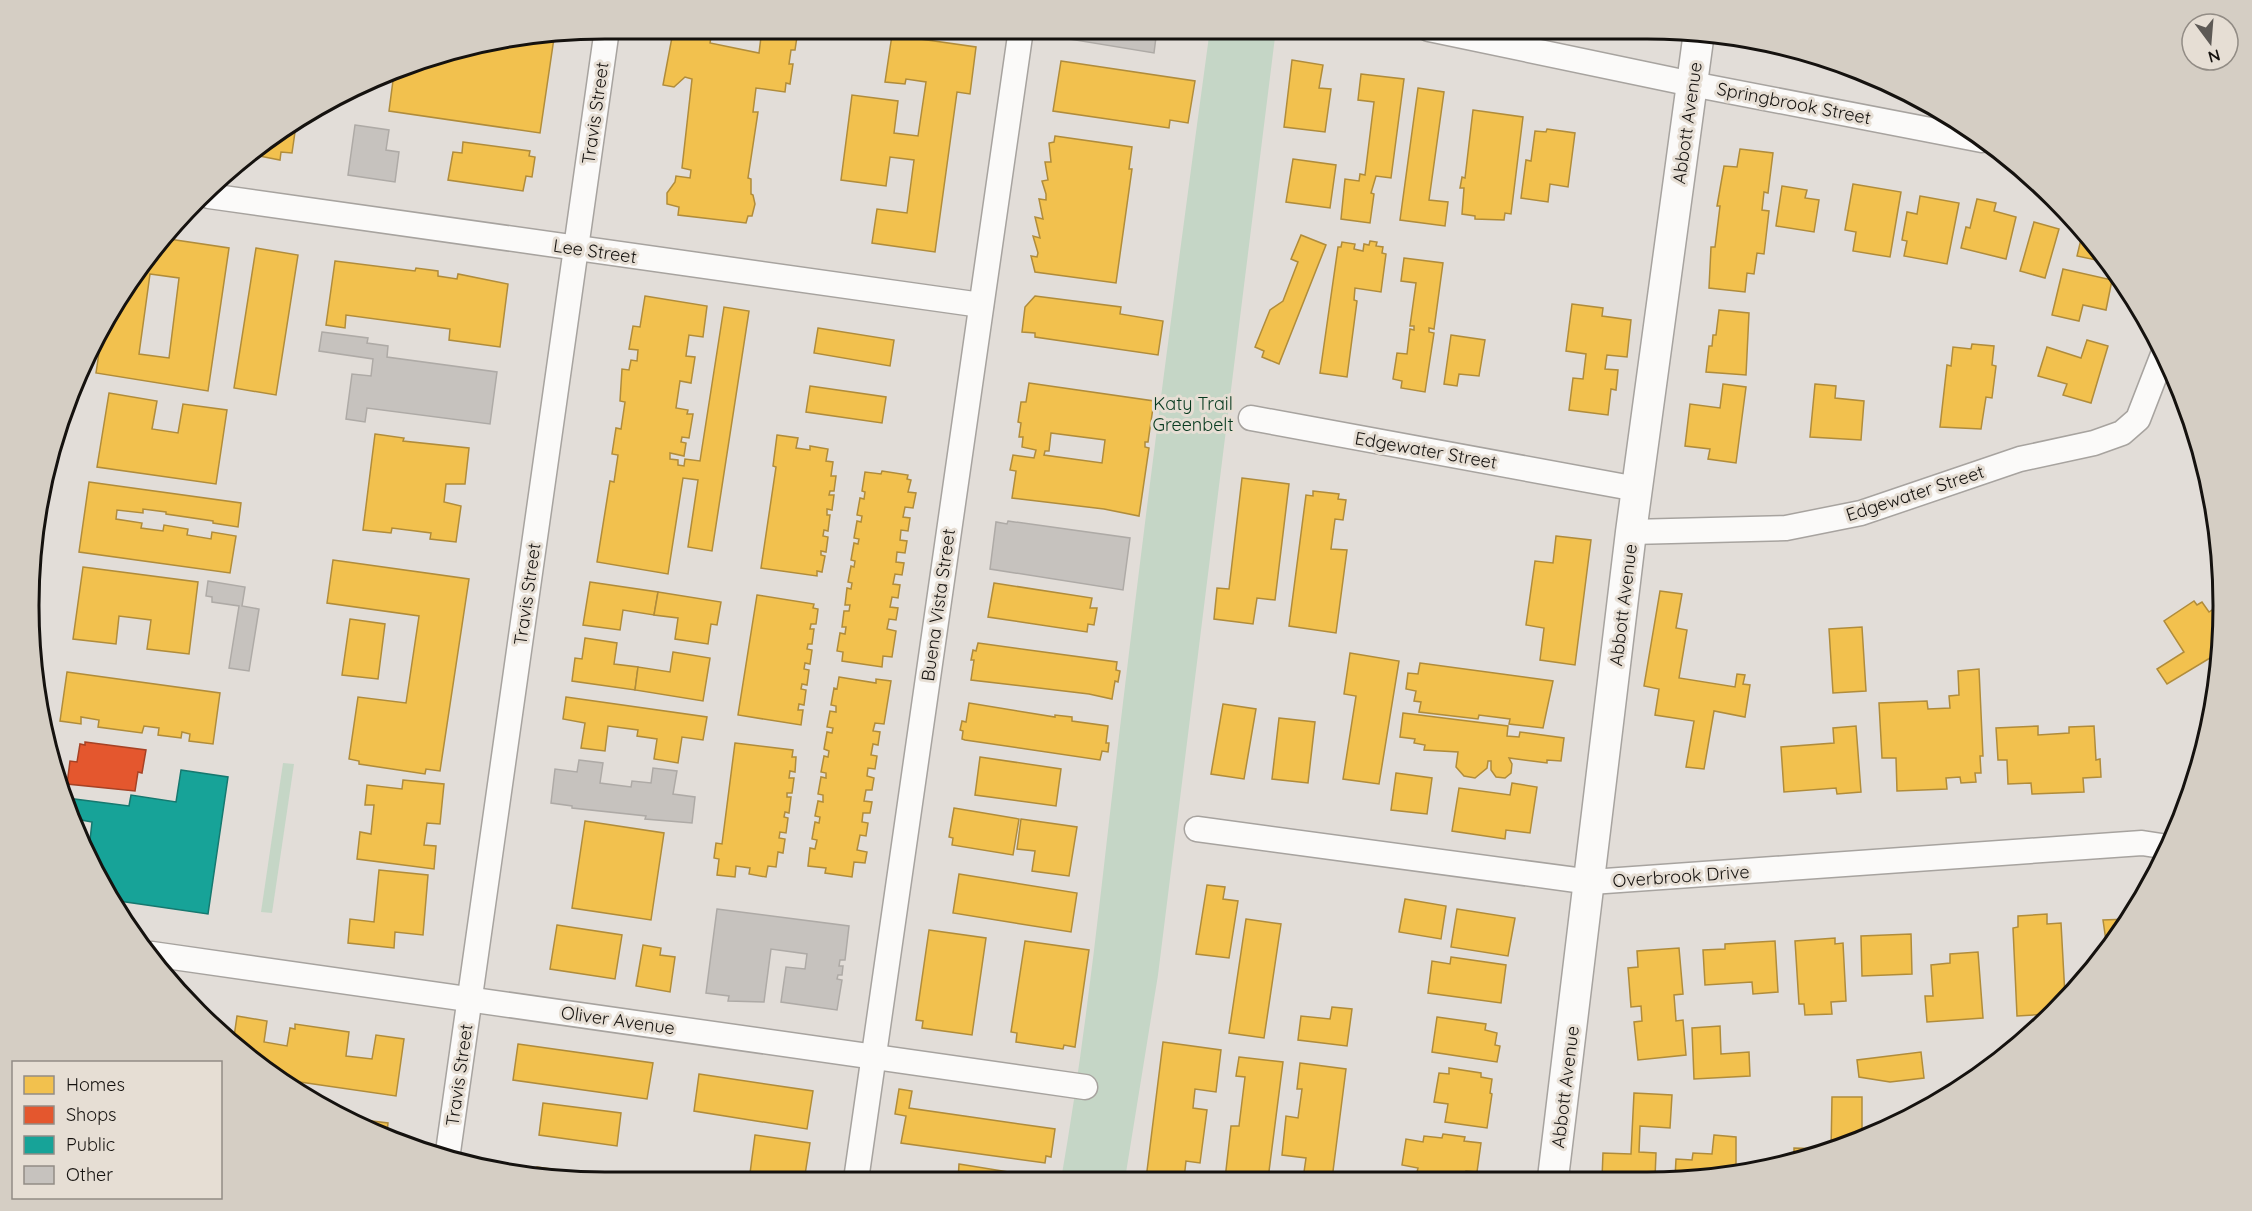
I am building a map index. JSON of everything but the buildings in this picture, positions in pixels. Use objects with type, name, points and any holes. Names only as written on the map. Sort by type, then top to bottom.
[{"type":"street","name":"Travis Street","points":[[448,1150],[605,39]]},
{"type":"street","name":"Buena Vista Street","points":[[857,1172],[1020,39]]},
{"type":"street","name":"Springbrook Street","points":[[1478,39],[1692,84],[1965,137]]},
{"type":"street","name":"Abbott Avenue","points":[[1554,1172],[1591,882],[1631,532],[1698,42]]},
{"type":"street","name":"Lee Street","points":[[214,197],[981,305]]},
{"type":"street","name":"Edgewater Street","points":[[1631,532],[1786,528],[1861,513],[2020,459],[2094,443],[2122,433],[2138,419],[2159,364]]},
{"type":"street","name":"Edgewater Street","points":[[1251,418],[1637,489]]},
{"type":"street","name":"Overbrook Drive","points":[[1197,829],[1591,882],[2142,843],[2160,846]]},
{"type":"street","name":"Oliver Avenue","points":[[160,955],[1085,1087]]},
{"type":"green space","name":"Katy Trail Greenbelt","points":[[1209,39],[1275,39],[1158,975],[1126,1172],[1062,1172],[1087,1005]]},
{"type":"green space","points":[[283,763],[294,764],[272,913],[261,912]]}]
